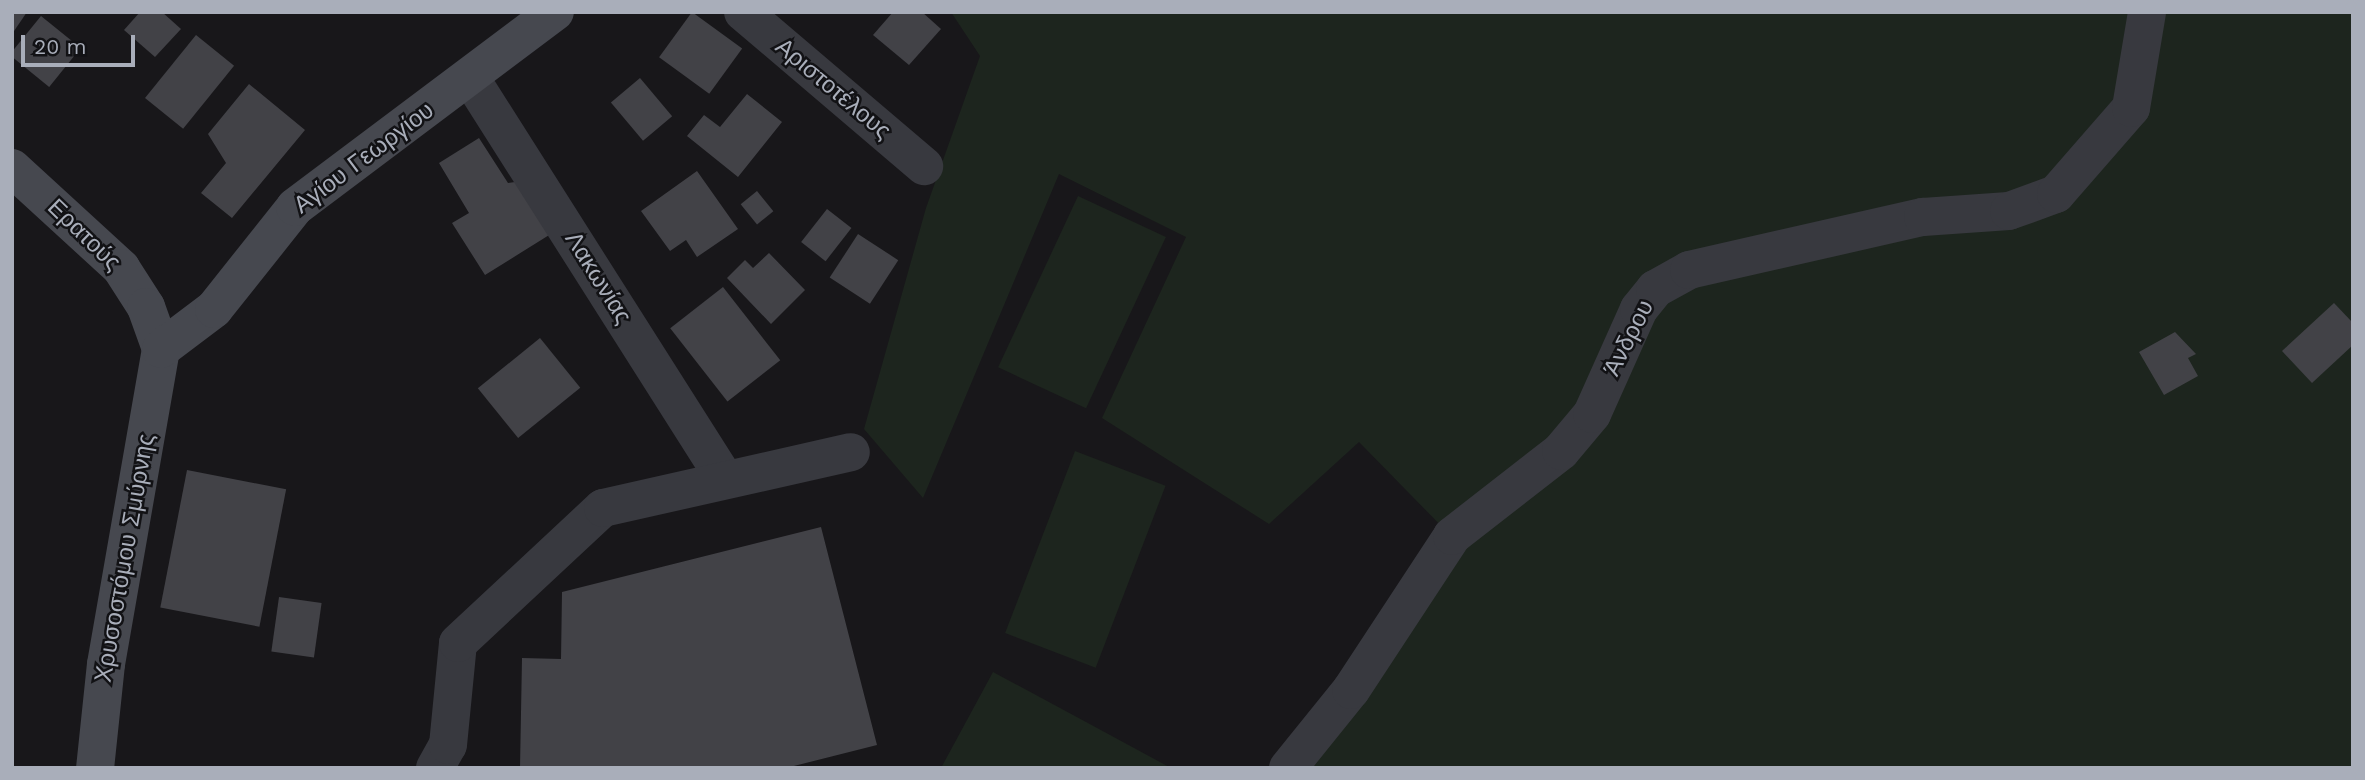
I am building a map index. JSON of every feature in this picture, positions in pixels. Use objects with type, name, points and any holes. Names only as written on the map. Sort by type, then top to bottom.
[{"type":"main road","name":"Αγίου Γεωργίου","points":[[161,349],[215,309],[295,207],[471,79],[555,12]]},
{"type":"main road","name":"Ερατούς","points":[[12,168],[121,268],[146,307],[161,349]]},
{"type":"main road","name":"Χρυσοστόμου Σμύρνης","points":[[95,768],[106,664],[161,349]]},
{"type":"street","name":"Αριστοτέλους","points":[[743,12],[924,166]]},
{"type":"street","name":"Άνδρου","points":[[1287,768],[1352,690],[1452,536],[1561,452],[1592,414],[1639,309],[1655,289],[1689,270],[1923,217],[2009,211],[2056,194],[2131,108],[2147,12]]},
{"type":"street","name":"Λακωνίας","points":[[471,79],[724,477]]},
{"type":"street","points":[[435,768],[446,754],[453,657],[462,638],[603,508],[724,477],[851,452]]},
{"type":"shaded area","points":[[951,12],[2353,12],[2353,768],[1270,768],[1451,536],[1359,442],[1269,524],[1102,418],[1186,237],[1059,174],[923,498],[864,429],[926,208],[980,56]]},
{"type":"shaded area","points":[[1078,196],[1166,237],[1086,408],[998,367]]},
{"type":"shaded area","points":[[1075,451],[1166,486],[1096,668],[1005,633]]},
{"type":"shaded area","points":[[993,672],[1086,722],[1171,768],[941,768]]},
{"type":"building","points":[[12,12],[27,12],[12,34]]},
{"type":"building","points":[[140,12],[162,12],[181,29],[155,57],[124,30]]},
{"type":"building","points":[[692,12],[742,48],[709,94],[659,57]]},
{"type":"building","points":[[893,12],[922,12],[941,29],[909,65],[873,35]]},
{"type":"building","points":[[41,16],[81,48],[49,87],[12,57],[12,52]]},
{"type":"building","points":[[196,35],[234,66],[183,129],[145,98]]},
{"type":"building","points":[[640,78],[672,116],[643,141],[611,102]]},
{"type":"building","points":[[249,84],[305,130],[232,218],[201,193],[226,163],[208,134]]},
{"type":"building","points":[[747,94],[782,122],[738,177],[687,136],[704,115],[720,127]]},
{"type":"building","points":[[479,138],[508,183],[522,181],[554,232],[485,275],[452,223],[469,213],[439,163]]},
{"type":"building","points":[[697,171],[738,229],[697,257],[686,240],[670,251],[641,211]]},
{"type":"building","points":[[757,191],[773,211],[757,224],[741,204]]},
{"type":"building","points":[[827,209],[851,228],[826,261],[801,242]]},
{"type":"building","points":[[858,234],[898,260],[870,304],[830,278]]},
{"type":"building","points":[[769,253],[805,290],[771,324],[727,278],[745,260],[753,268]]},
{"type":"building","points":[[723,287],[780,360],[727,402],[670,328]]},
{"type":"building","points":[[2334,303],[2353,323],[2353,345],[2312,383],[2282,351]]},
{"type":"building","points":[[2175,332],[2196,354],[2188,358],[2198,376],[2164,395],[2139,352]]},
{"type":"building","points":[[540,338],[580,388],[518,438],[478,388]]},
{"type":"building","points":[[187,470],[286,489],[259,627],[160,607]]},
{"type":"building","points":[[821,527],[877,745],[786,768],[520,768],[522,658],[561,659],[562,592]]},
{"type":"building","points":[[279,597],[322,603],[314,657],[271,651]]}]
